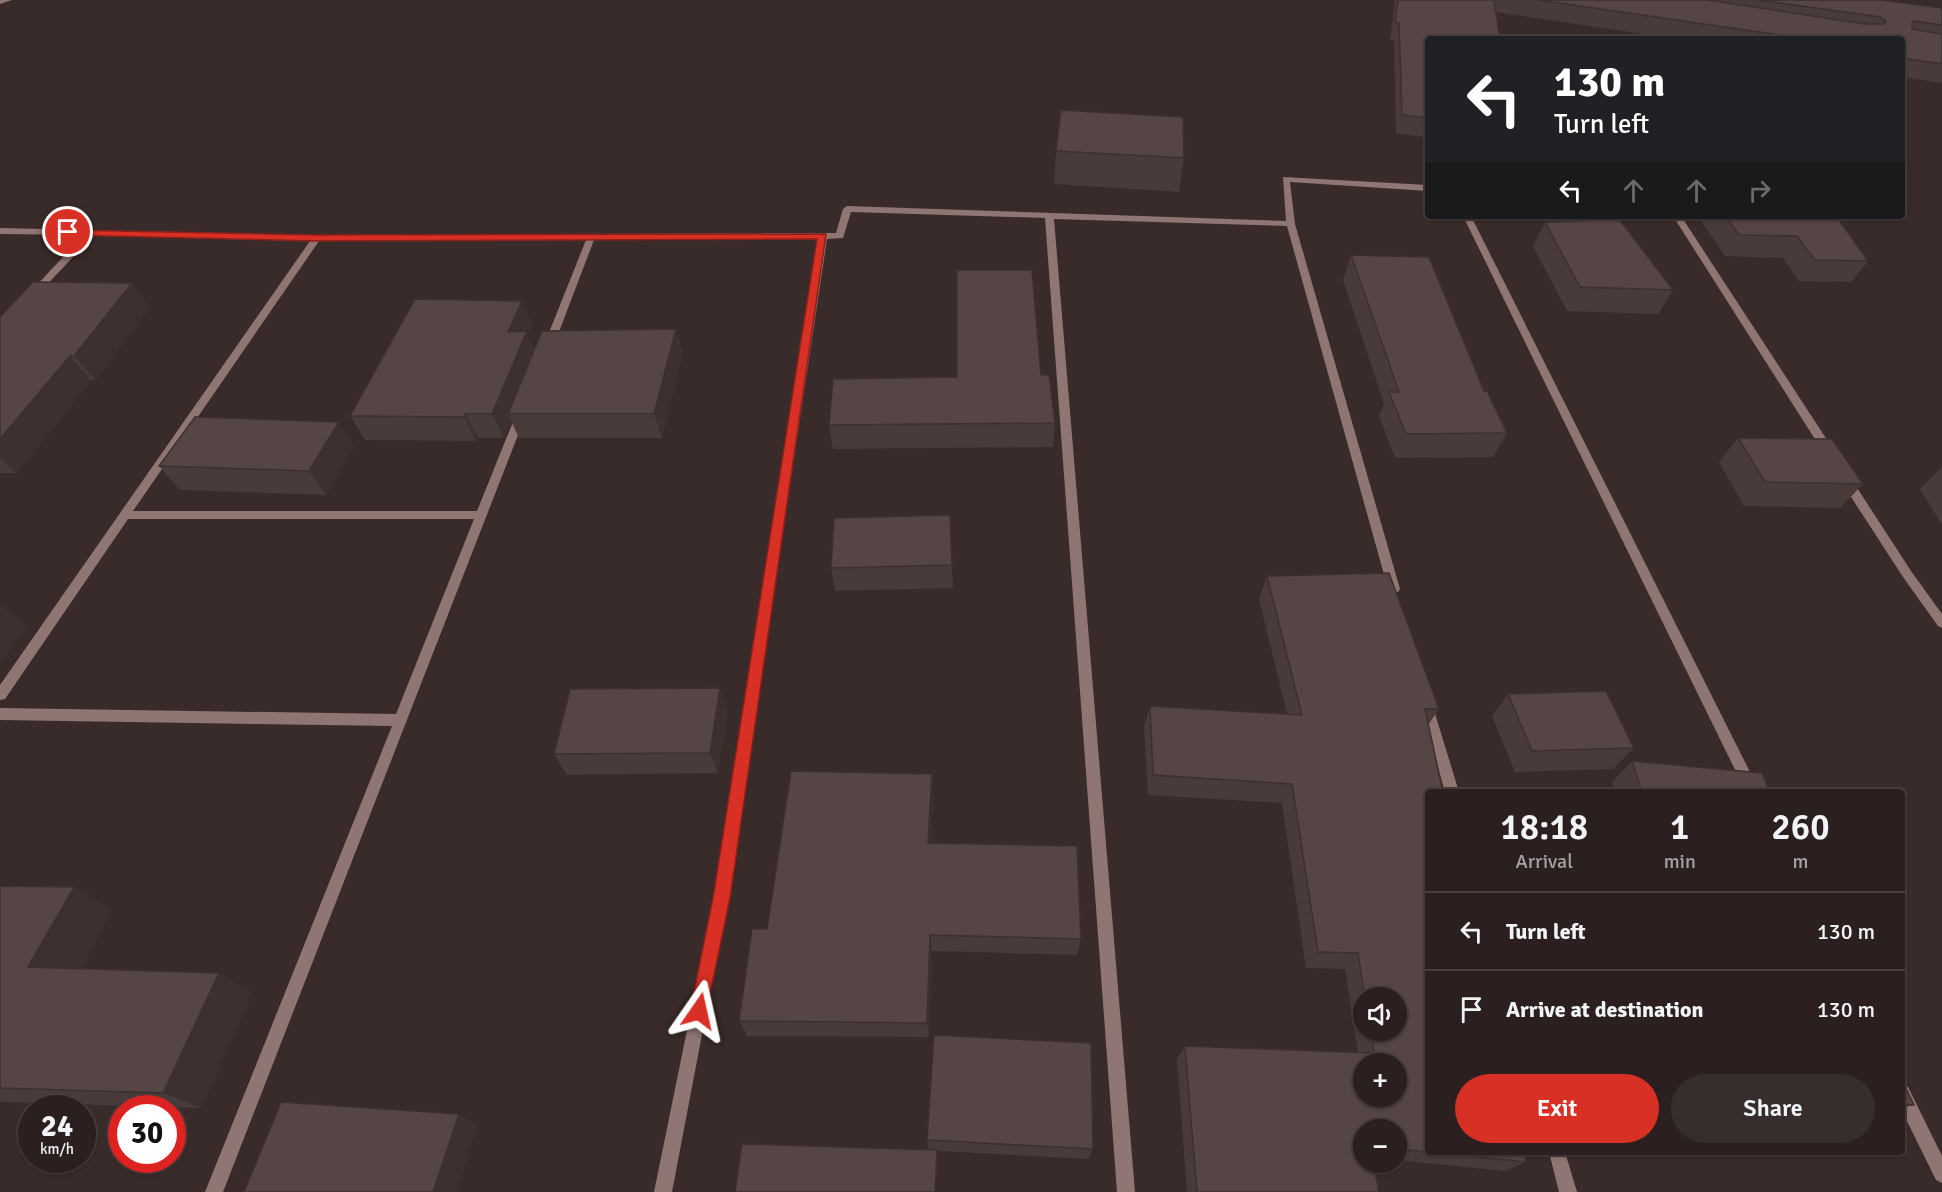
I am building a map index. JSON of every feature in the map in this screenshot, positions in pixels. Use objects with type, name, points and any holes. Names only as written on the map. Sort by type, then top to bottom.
[{"type":"street","points":[[0,2],[9,0]]},
{"type":"street","points":[[1396,597],[1291,224],[1287,179],[1425,188]]},
{"type":"street","points":[[0,231],[316,238],[840,236],[847,209],[1291,224]]},
{"type":"street","points":[[1049,216],[1126,1192]]},
{"type":"street","points":[[1468,219],[1752,789]]},
{"type":"street","points":[[1679,219],[1836,465]]},
{"type":"street","points":[[25,302],[91,233]]},
{"type":"street","points":[[663,1192],[721,898],[823,236]]},
{"type":"street","points":[[543,359],[591,237]]},
{"type":"street","points":[[0,695],[316,238]]},
{"type":"street","points":[[214,1192],[525,404]]},
{"type":"street","points":[[1843,475],[1907,574],[1942,623]]},
{"type":"street","points":[[125,514],[482,515]]},
{"type":"street","points":[[1425,699],[1451,789]]},
{"type":"street","points":[[0,714],[400,720]]},
{"type":"street","points":[[1905,1099],[1942,1174]]},
{"type":"street","points":[[1558,1155],[1568,1192]]},
{"type":"building","points":[[1398,0],[1494,0],[1500,36],[1425,36],[1425,118],[1402,115],[1399,23],[1395,22]]},
{"type":"building","points":[[1538,0],[1708,0],[1865,24],[1884,24],[1886,21],[1880,17],[1759,0],[1881,0],[1942,8],[1942,25],[1914,21],[1912,29],[1942,34],[1942,64],[1905,58],[1905,36],[1787,36]]},
{"type":"building","points":[[1061,110],[1183,117],[1184,158],[1056,151]]},
{"type":"building","points":[[1619,219],[1673,290],[1580,287],[1545,222]]},
{"type":"building","points":[[1728,219],[1838,219],[1868,261],[1815,260],[1797,236],[1739,235]]},
{"type":"building","points":[[1351,255],[1429,257],[1484,391],[1487,391],[1507,433],[1406,434],[1389,392],[1399,392]]},
{"type":"building","points":[[957,270],[1032,270],[1041,375],[1049,375],[1055,423],[829,425],[833,379],[957,377]]},
{"type":"building","points":[[33,282],[132,283],[74,356],[70,356],[0,439],[0,317]]},
{"type":"building","points":[[415,299],[522,301],[508,332],[527,331],[492,414],[465,414],[464,417],[350,416]]},
{"type":"building","points":[[676,329],[654,414],[508,414],[542,331]]},
{"type":"building","points":[[195,417],[339,422],[309,471],[159,466]]},
{"type":"building","points":[[1738,438],[1832,439],[1863,484],[1765,482]]},
{"type":"building","points":[[950,515],[952,565],[831,568],[834,518]]},
{"type":"building","points":[[1389,573],[1439,709],[1425,709],[1442,789],[1425,789],[1425,1152],[1407,1150],[1407,1119],[1353,1119],[1353,1173],[1375,1173],[1379,1192],[1197,1192],[1185,1046],[1374,1053],[1372,1041],[1407,1041],[1407,987],[1363,987],[1358,953],[1318,952],[1292,784],[1153,775],[1150,706],[1302,715],[1267,576]]},
{"type":"building","points":[[720,688],[710,753],[554,754],[570,689]]},
{"type":"building","points":[[1606,691],[1634,748],[1532,751],[1508,694]]},
{"type":"building","points":[[1632,761],[1762,773],[1769,789],[1641,789]]},
{"type":"building","points":[[791,771],[932,774],[928,843],[1077,846],[1081,939],[930,935],[927,1023],[739,1021],[752,929],[767,929]]},
{"type":"building","points":[[0,886],[74,887],[28,967],[219,973],[163,1093],[0,1088]]},
{"type":"building","points":[[934,1035],[1091,1043],[1093,1149],[927,1140]]},
{"type":"building","points":[[1905,1086],[1914,1105],[1905,1104]]},
{"type":"building","points":[[281,1102],[459,1114],[433,1192],[244,1192]]},
{"type":"building","points":[[742,1144],[937,1150],[935,1192],[735,1192]]},
{"type":"building","points":[[1460,1155],[1525,1155],[1526,1162]]},
{"type":"route","points":[[68,232],[316,238],[823,236],[721,898],[699,1011]]}]
